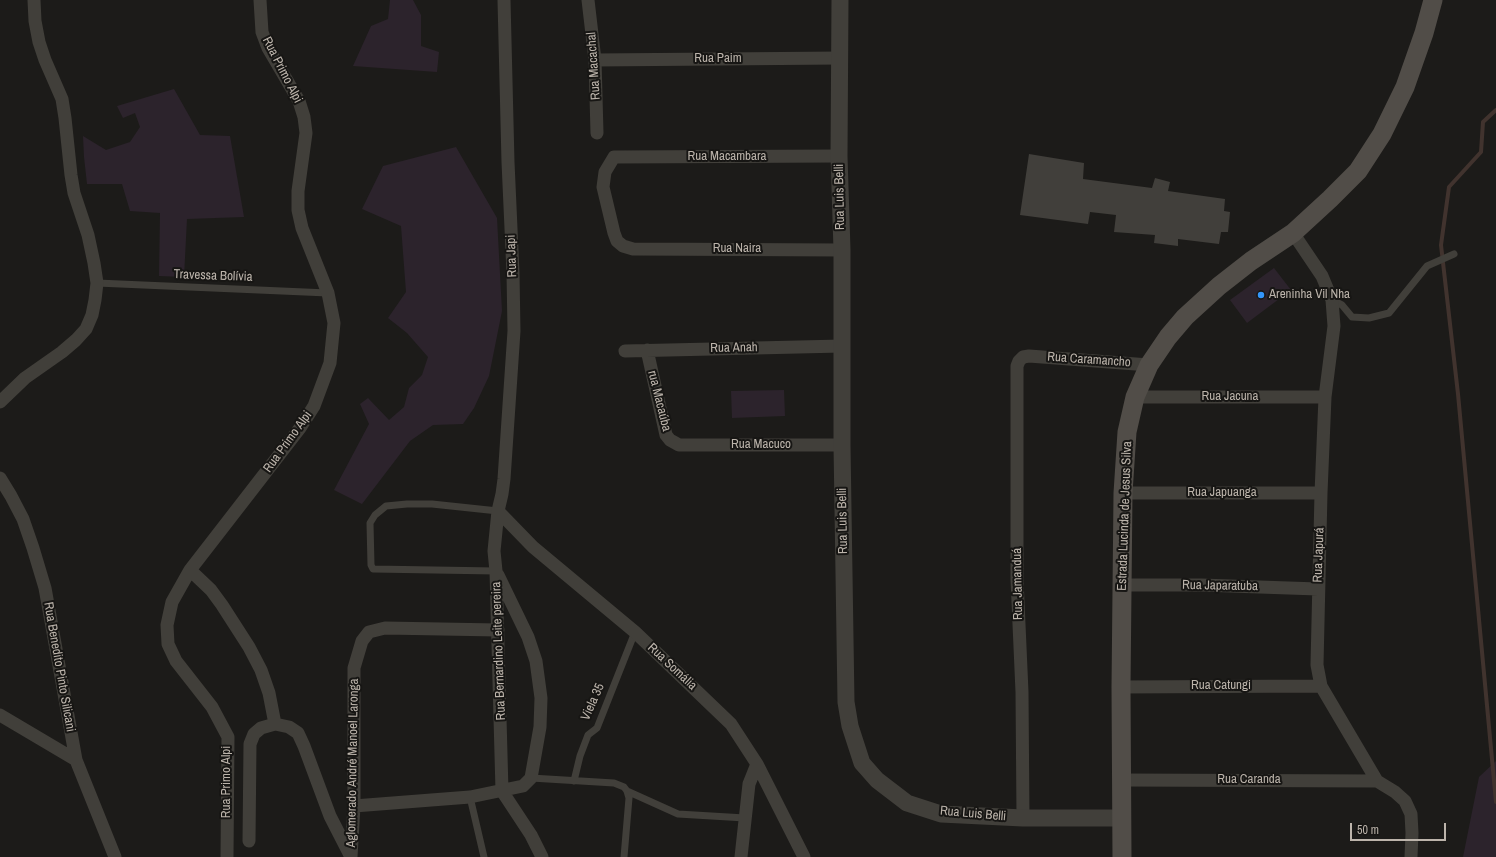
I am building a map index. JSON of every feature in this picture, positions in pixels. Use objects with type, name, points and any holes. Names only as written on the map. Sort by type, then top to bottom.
[{"type":"main road","name":"Estrada Lucinda de Jesus Silva","points":[[1122,857],[1121,687],[1123,493],[1127,432],[1135,397],[1149,365],[1168,337],[1191,312],[1224,282],[1292,232],[1330,199],[1358,171],[1382,134],[1405,88],[1424,34],[1433,0]]},
{"type":"street","points":[[0,402],[25,378],[62,352],[86,329],[93,307],[97,283],[88,235],[74,192],[66,118],[62,99],[39,42],[35,21],[34,0]]},
{"type":"street","name":"Rua Primo Alpi","points":[[227,857],[228,737],[212,708],[176,661],[168,644],[167,625],[172,602],[190,570],[300,428],[314,406],[330,363],[333,346],[334,323],[328,293],[302,228],[298,210],[298,191],[306,133],[304,117],[299,101],[268,48],[262,32],[260,0]]},
{"type":"street","name":"Rua Japi","points":[[498,511],[504,478],[514,331],[504,0]]},
{"type":"street","name":"Rua Macachal","points":[[588,0],[595,60],[597,133]]},
{"type":"street","name":"Rua Luis Belli","points":[[840,0],[841,58],[839,156],[842,250],[842,445],[846,702],[850,726],[862,763],[876,780],[907,803],[941,814],[1023,818],[1121,818]]},
{"type":"street","name":"Rua Paim","points":[[595,60],[841,58]]},
{"type":"street","name":"Rua Macambara","points":[[633,249],[623,246],[617,241],[603,186],[605,172],[614,157],[839,156]]},
{"type":"street","name":"Rua Japurá","points":[[1292,232],[1322,276],[1332,300],[1334,326],[1325,397],[1318,589],[1317,665],[1321,686],[1377,781],[1405,800],[1411,814],[1412,833],[1410,857]]},
{"type":"street","name":"Rua Naira","points":[[633,249],[842,250]]},
{"type":"street","name":"Rua Anah","points":[[625,351],[842,346]]},
{"type":"street","name":"rua Macaúba","points":[[647,350],[666,435],[670,440],[680,445]]},
{"type":"street","name":"Rua Caramancho","points":[[1029,356],[1149,365]]},
{"type":"street","name":"Rua Jamanduá","points":[[1023,818],[1022,692],[1017,579],[1017,366],[1023,357],[1029,356]]},
{"type":"street","name":"Rua Jacuna","points":[[1135,397],[1325,397]]},
{"type":"street","name":"Rua Macuco","points":[[680,445],[842,445]]},
{"type":"street","name":"Rua Benedito Pinto Silicani","points":[[0,478],[23,519],[45,588],[76,760],[114,857]]},
{"type":"street","name":"Rua Japuanga","points":[[1123,493],[1321,493]]},
{"type":"street","name":"Rua Bernardino Leite pereira","points":[[498,511],[494,551],[498,630],[502,791]]},
{"type":"street","name":"Rua Somália","points":[[498,511],[533,547],[635,632],[731,724],[757,764],[804,857]]},
{"type":"street","points":[[190,570],[211,590],[249,647],[261,670],[269,693],[275,724]]},
{"type":"street","points":[[354,806],[470,797],[522,786],[531,778],[540,727],[541,698],[536,661],[528,637],[496,571]]},
{"type":"street","name":"Rua Japaratuba","points":[[1123,585],[1201,585],[1318,589]]},
{"type":"street","name":"Aglomerado André Manoel Laronga","points":[[351,857],[354,806],[354,668],[362,641],[369,632],[385,628],[498,630]]},
{"type":"street","name":"Rua Catungi","points":[[1121,687],[1321,686]]},
{"type":"street","points":[[0,715],[76,760]]},
{"type":"street","points":[[249,841],[250,744],[254,734],[261,728],[275,724],[289,727],[298,733],[330,816],[351,857]]},
{"type":"street","points":[[741,857],[749,784],[757,764]]},
{"type":"street","name":"Rua Caranda","points":[[1122,780],[1377,781]]},
{"type":"street","points":[[502,791],[531,835],[542,857]]},
{"type":"lane","points":[[1332,300],[1342,305],[1352,317],[1369,318],[1389,313],[1427,266],[1454,254]]},
{"type":"lane","name":"Travessa Bolívia","points":[[97,283],[328,293]]},
{"type":"lane","points":[[496,571],[374,569],[371,565],[370,523],[375,515],[386,506],[407,504],[432,504],[498,511]]},
{"type":"lane","name":"Viela 35","points":[[574,781],[580,756],[588,736],[597,728],[635,632]]},
{"type":"lane","points":[[531,778],[614,783],[624,787],[627,791],[678,814],[745,818]]},
{"type":"lane","points":[[624,857],[629,798],[627,791]]},
{"type":"lane","points":[[470,797],[484,857]]},
{"type":"shaded area","points":[[390,0],[413,0],[421,15],[421,46],[439,52],[437,72],[353,66],[371,26],[388,19]]},
{"type":"shaded area","points":[[174,89],[200,135],[230,136],[244,217],[187,219],[184,277],[159,276],[160,213],[130,211],[122,184],[87,184],[84,157],[83,136],[106,150],[130,142],[140,127],[135,113],[123,118],[117,106]]},
{"type":"shaded area","points":[[456,147],[497,218],[502,311],[489,376],[474,408],[463,424],[433,425],[410,441],[362,504],[334,490],[369,424],[360,404],[368,398],[389,420],[404,407],[409,388],[422,375],[428,357],[407,333],[388,318],[406,292],[401,226],[362,209],[383,166]]},
{"type":"shaded area","name":"Areninha Vil Nha","points":[[1274,268],[1291,290],[1247,323],[1230,300]]},
{"type":"shaded area","points":[[784,390],[785,416],[732,418],[731,391]]},
{"type":"shaded area","points":[[1496,761],[1496,857],[1463,857],[1479,777]]},
{"type":"building","points":[[1029,154],[1084,163],[1083,179],[1152,188],[1155,178],[1170,182],[1168,191],[1225,199],[1224,211],[1230,212],[1228,232],[1221,232],[1219,244],[1178,239],[1178,246],[1154,243],[1155,235],[1114,232],[1116,215],[1090,212],[1088,224],[1020,215]]},
{"type":"waterway","points":[[1496,110],[1483,122],[1481,152],[1449,187],[1441,245],[1458,394],[1496,802]]},
{"type":"place","name":"Areninha Vil Nha","points":[[1261,295]]}]
